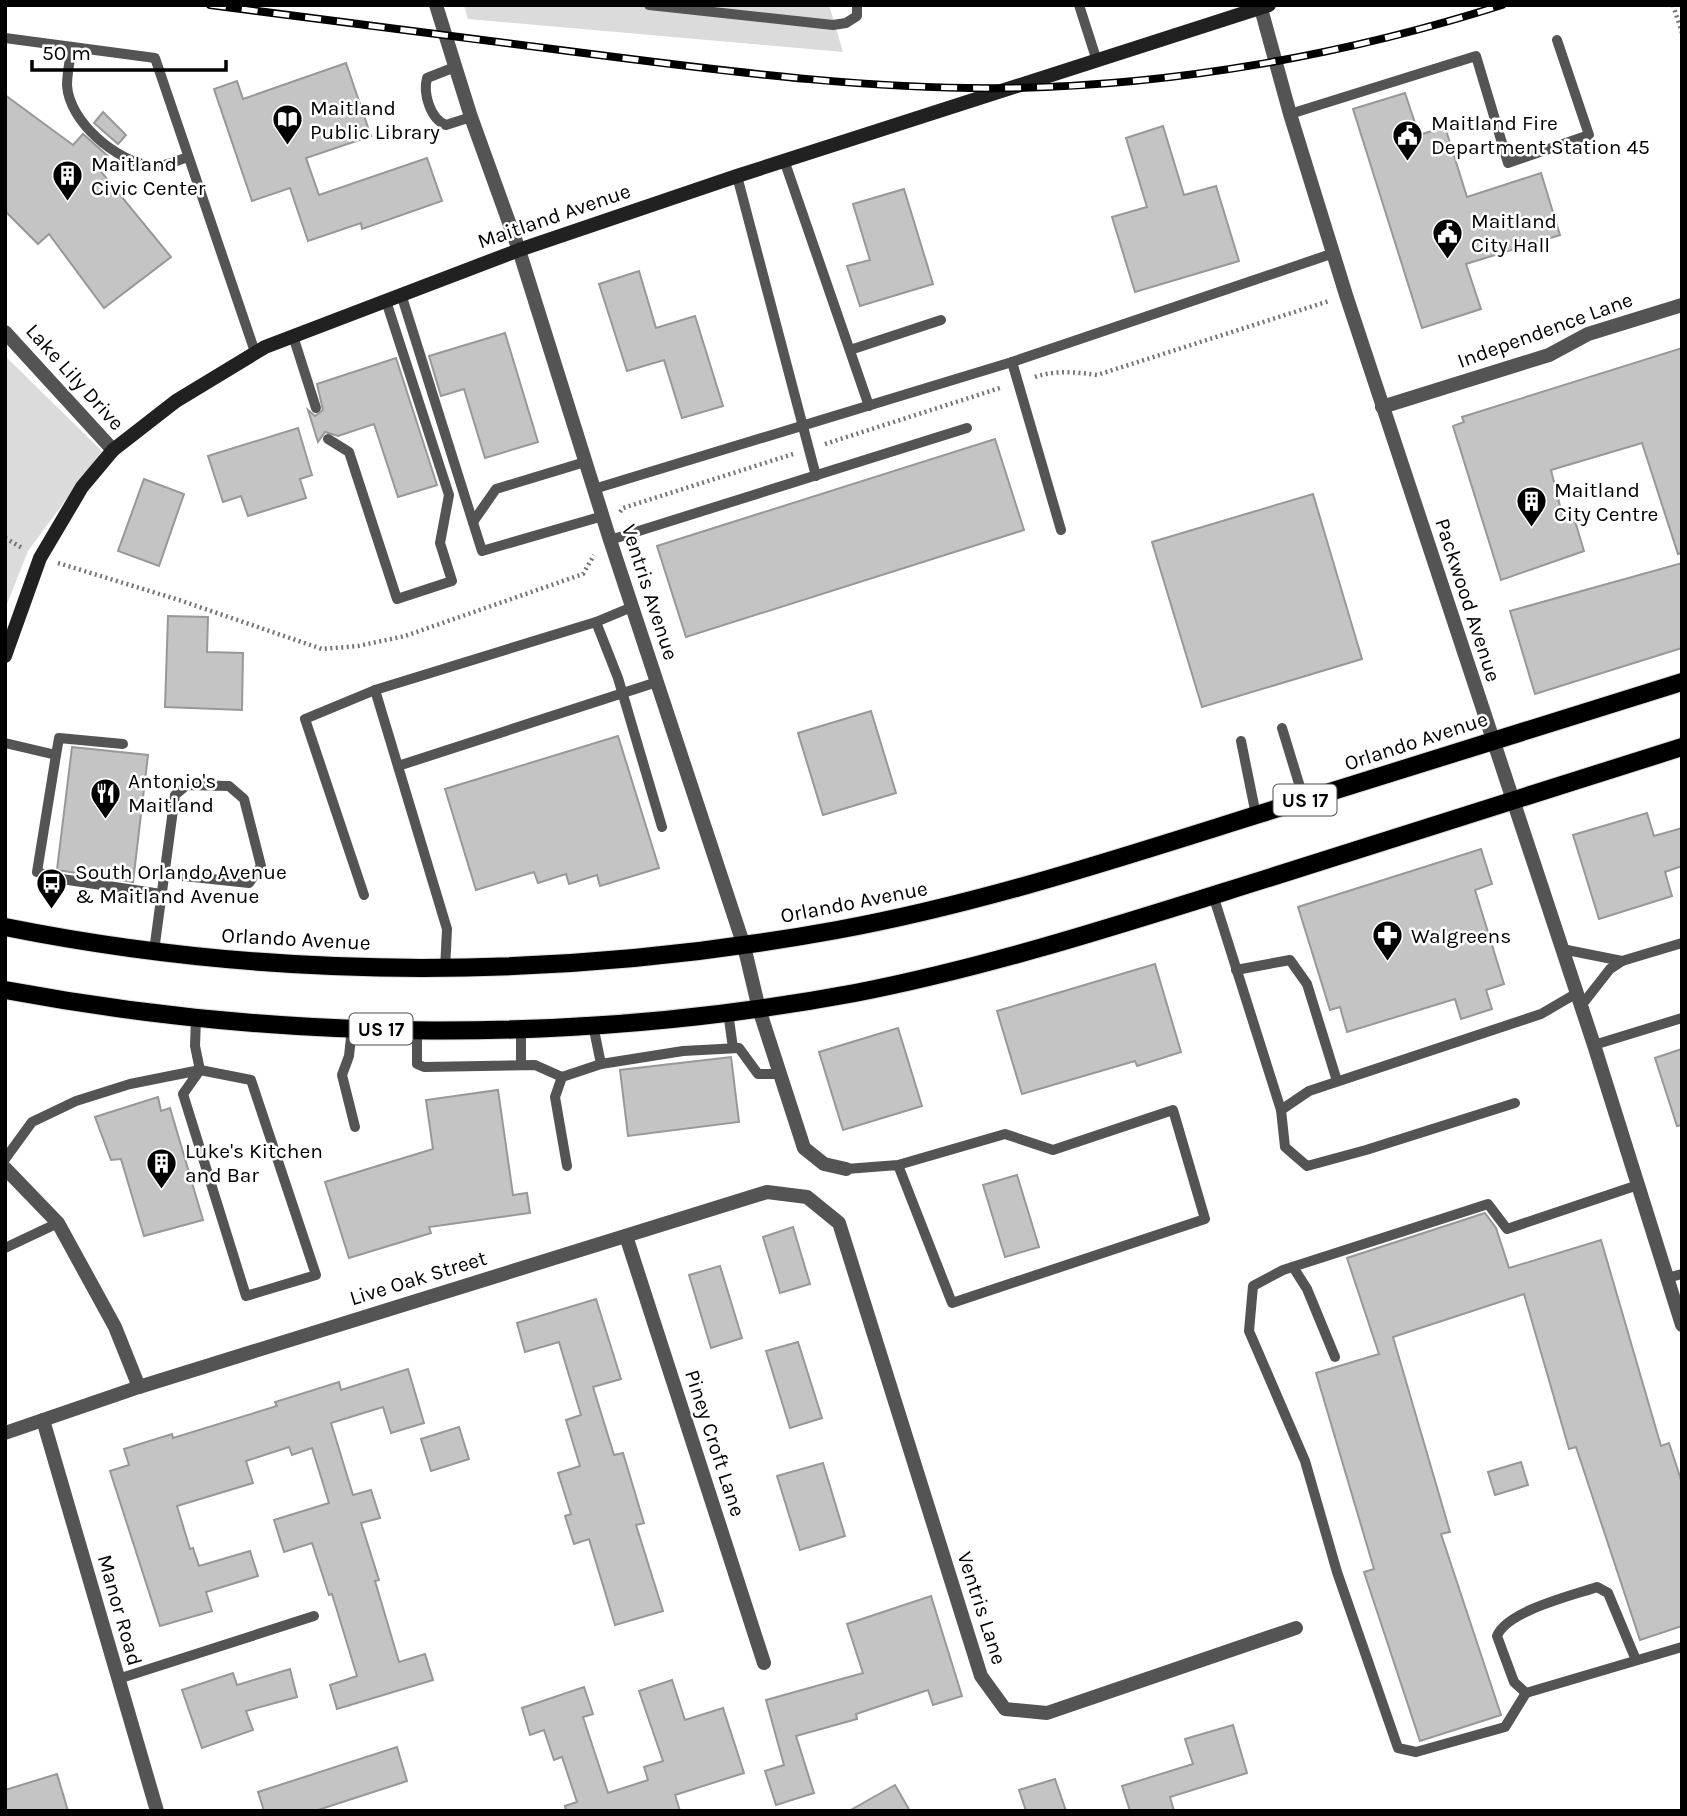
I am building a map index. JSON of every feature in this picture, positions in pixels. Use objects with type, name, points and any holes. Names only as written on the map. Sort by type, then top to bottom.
[{"type":"main road","name":"Maitland Avenue","points":[[5,656],[40,558],[82,487],[113,450],[176,401],[256,352],[293,335],[519,250],[784,160],[1263,6],[1280,5]]},
{"type":"main road","name":"Orlando Avenue","points":[[5,927],[154,951],[244,961],[445,969],[556,964],[744,946],[849,928],[1026,887],[1682,682]]},
{"type":"main road","name":"US 17","points":[[5,990],[133,1011],[234,1023],[352,1028],[521,1028],[593,1025],[759,1009],[857,992],[1048,947],[1682,747]]},
{"type":"street","name":"Ventris Avenue","points":[[436,5],[471,117],[519,250],[609,536],[744,946],[759,1009],[804,1148],[824,1164],[846,1169]]},
{"type":"street","name":"Packwood Avenue","points":[[1263,6],[1290,114],[1346,295],[1594,1045],[1682,1325]]},
{"type":"street","name":"Independence Lane","points":[[1382,407],[1549,355],[1588,334],[1682,305]]},
{"type":"street","name":"Lake Lily Drive","points":[[5,332],[113,450]]},
{"type":"street","points":[[5,1168],[58,1223],[115,1327],[139,1387]]},
{"type":"street","name":"Live Oak Street","points":[[5,1433],[139,1387],[768,1192],[807,1197],[839,1223]]},
{"type":"street","name":"Ventris Lane","points":[[839,1223],[981,1676],[1005,1709],[1047,1713],[1296,1628]]},
{"type":"street","name":"Piney Croft Lane","points":[[626,1236],[764,1663]]},
{"type":"street","name":"Manor Road","points":[[43,1420],[157,1811]]},
{"type":"lane","points":[[649,5],[833,25],[853,21],[857,16],[857,5]]},
{"type":"lane","points":[[1079,5],[1097,61]]},
{"type":"lane","points":[[5,38],[155,58],[256,352]]},
{"type":"lane","points":[[1290,114],[1476,56],[1508,163],[1589,135],[1557,40]]},
{"type":"lane","points":[[72,47],[67,86],[76,114],[92,133],[126,159],[154,167],[188,157]]},
{"type":"lane","points":[[455,67],[427,78],[425,88],[433,115],[436,120],[446,125],[471,117]]},
{"type":"lane","points":[[784,160],[869,406]]},
{"type":"lane","points":[[737,176],[816,476]]},
{"type":"lane","points":[[594,489],[1012,362],[1334,253]]},
{"type":"lane","points":[[401,294],[482,551],[603,516]]},
{"type":"lane","points":[[328,439],[349,452],[397,599],[452,581],[440,543],[449,495],[386,301]]},
{"type":"lane","points":[[850,350],[941,320]]},
{"type":"lane","points":[[293,335],[316,408]]},
{"type":"lane","points":[[1012,362],[1061,530]]},
{"type":"lane","points":[[609,536],[816,476],[967,428]]},
{"type":"lane","points":[[473,522],[495,489],[585,461]]},
{"type":"lane","points":[[364,895],[305,719],[375,690],[596,622],[632,607]]},
{"type":"lane","points":[[596,622],[622,694],[662,827]]},
{"type":"lane","points":[[398,766],[657,682]]},
{"type":"lane","points":[[375,690],[447,929],[445,969]]},
{"type":"lane","points":[[1282,728],[1304,800]]},
{"type":"lane","points":[[123,744],[59,738],[37,872],[55,878],[162,894]]},
{"type":"lane","points":[[1241,741],[1256,815]]},
{"type":"lane","points":[[5,743],[56,755]]},
{"type":"lane","points":[[154,951],[176,795],[187,785],[229,786],[244,799],[261,866],[249,883],[165,874]]},
{"type":"lane","points":[[1213,895],[1281,1110],[1285,1147],[1307,1166],[1515,1103]]},
{"type":"lane","points":[[1281,1110],[1309,1091],[1579,1000],[1622,961],[1682,943]]},
{"type":"lane","points":[[1562,949],[1622,961]]},
{"type":"lane","points":[[1236,970],[1290,960],[1307,984],[1337,1081]]},
{"type":"lane","points":[[728,1012],[733,1048]]},
{"type":"lane","points":[[5,1159],[32,1122],[76,1101],[130,1084],[200,1070],[251,1080],[316,1275],[246,1296],[183,1094],[200,1070],[195,1046],[196,1018]]},
{"type":"lane","points":[[1594,1045],[1682,1018]]},
{"type":"lane","points":[[593,1025],[601,1064]]},
{"type":"lane","points":[[352,1028],[349,1056],[342,1075],[355,1127]]},
{"type":"lane","points":[[521,1028],[521,1065]]},
{"type":"lane","points":[[417,1029],[417,1064],[424,1067],[535,1065],[562,1077],[601,1064],[683,1051],[739,1048],[758,1074],[780,1074]]},
{"type":"lane","points":[[562,1077],[555,1097],[567,1166]]},
{"type":"lane","points":[[846,1169],[898,1165],[1005,1134],[1053,1150],[1173,1111],[1205,1220],[952,1303],[898,1165]]},
{"type":"lane","points":[[1638,1185],[1507,1229],[1488,1204],[1293,1267],[1253,1286],[1249,1331],[1305,1461],[1337,1573],[1398,1748],[1416,1752],[1505,1727],[1526,1693],[1682,1647]]},
{"type":"lane","points":[[5,1248],[58,1223]]},
{"type":"lane","points":[[1293,1267],[1307,1289],[1335,1357]]},
{"type":"lane","points":[[1667,1278],[1682,1274]]},
{"type":"lane","points":[[1526,1693],[1514,1682],[1497,1636],[1501,1628],[1515,1617],[1597,1587],[1608,1593],[1636,1660]]},
{"type":"lane","points":[[118,1679],[314,1616]]},
{"type":"path","points":[[1673,5],[1682,33]]},
{"type":"path","points":[[5,538],[40,558],[179,600],[322,649],[358,646],[405,636],[583,575],[609,536],[623,508],[1048,373],[1070,371],[1097,375],[1114,371],[1346,295]]},
{"type":"shaded area","points":[[464,5],[829,5],[843,52],[468,19]]},
{"type":"shaded area","points":[[5,356],[102,451],[28,551],[5,609]]},
{"type":"building","name":"Maitland Public Library","points":[[346,63],[371,136],[306,158],[319,195],[427,158],[442,201],[362,229],[361,223],[308,241],[290,188],[252,201],[214,89],[237,81],[243,99]]},
{"type":"building","points":[[1405,93],[1419,135],[1445,127],[1467,197],[1541,173],[1560,235],[1466,264],[1481,309],[1422,328],[1353,109]]},
{"type":"building","name":"Maitland Civic Center","points":[[5,95],[73,145],[83,134],[108,156],[98,168],[171,257],[104,308],[49,234],[38,244],[5,211]]},
{"type":"building","points":[[103,112],[126,135],[118,144],[94,123]]},
{"type":"building","points":[[1163,126],[1184,195],[1216,186],[1239,261],[1135,292],[1112,217],[1147,207],[1126,138]]},
{"type":"building","points":[[904,189],[933,284],[860,306],[847,266],[870,260],[853,204]]},
{"type":"building","points":[[639,271],[656,328],[695,316],[723,406],[682,418],[664,360],[627,371],[599,284]]},
{"type":"building","points":[[505,333],[538,442],[485,458],[464,389],[441,396],[429,356]]},
{"type":"building","name":"Maitland City Centre","points":[[1682,348],[1682,553],[1678,554],[1642,443],[1551,470],[1561,510],[1571,508],[1584,551],[1501,580],[1453,426],[1464,422],[1462,417]]},
{"type":"building","points":[[396,358],[437,485],[398,497],[374,424],[338,436],[325,432],[318,442],[308,410],[315,416],[323,410],[317,384]]},
{"type":"building","points":[[298,428],[312,475],[300,479],[306,498],[248,516],[241,496],[223,502],[208,456]]},
{"type":"building","points":[[995,439],[1024,530],[686,637],[657,546]]},
{"type":"building","points":[[144,479],[184,494],[159,566],[118,551]]},
{"type":"building","points":[[1313,494],[1362,659],[1202,707],[1152,542]]},
{"type":"building","points":[[1682,563],[1682,648],[1535,694],[1510,611]]},
{"type":"building","points":[[168,616],[208,617],[207,652],[243,653],[242,710],[165,707]]},
{"type":"building","points":[[871,711],[896,793],[823,815],[798,733]]},
{"type":"building","points":[[618,736],[659,868],[600,886],[597,875],[569,884],[566,874],[538,883],[534,872],[476,890],[445,789]]},
{"type":"building","points":[[72,747],[148,755],[133,882],[57,870]]},
{"type":"building","points":[[1647,813],[1654,836],[1682,828],[1682,866],[1665,872],[1672,896],[1599,919],[1573,835]]},
{"type":"building","points":[[1481,849],[1492,884],[1475,890],[1504,984],[1486,990],[1492,1009],[1461,1019],[1455,999],[1347,1032],[1340,1007],[1330,1010],[1298,907]]},
{"type":"building","points":[[1155,964],[1181,1052],[1137,1066],[1135,1061],[1022,1094],[997,1011]]},
{"type":"building","points":[[898,1028],[922,1106],[843,1130],[819,1052]]},
{"type":"building","points":[[1682,1049],[1682,1125],[1677,1126],[1655,1058]]},
{"type":"building","points":[[731,1057],[739,1122],[628,1136],[620,1070]]},
{"type":"building","points":[[498,1090],[513,1195],[527,1193],[530,1213],[429,1227],[431,1233],[349,1258],[325,1182],[433,1149],[426,1100]]},
{"type":"building","name":"Luke's Kitchen and Bar","points":[[158,1097],[161,1111],[170,1108],[203,1220],[144,1236],[121,1159],[111,1160],[95,1117]]},
{"type":"building","points":[[1017,1175],[1039,1247],[1005,1257],[983,1185]]},
{"type":"building","points":[[1485,1213],[1496,1228],[1509,1268],[1601,1240],[1661,1446],[1669,1443],[1682,1483],[1682,1626],[1640,1640],[1576,1447],[1569,1449],[1524,1294],[1393,1337],[1450,1532],[1441,1534],[1501,1715],[1420,1741],[1364,1572],[1374,1569],[1316,1373],[1379,1354],[1347,1258]]},
{"type":"building","points":[[793,1227],[810,1284],[780,1293],[763,1237]]},
{"type":"building","points":[[720,1266],[742,1338],[711,1348],[689,1275]]},
{"type":"building","points":[[596,1299],[621,1379],[593,1387],[614,1455],[623,1453],[644,1523],[636,1525],[663,1611],[615,1625],[589,1539],[574,1544],[565,1516],[571,1514],[558,1473],[580,1466],[566,1420],[581,1415],[559,1342],[525,1352],[517,1323]]},
{"type":"building","points":[[798,1342],[822,1418],[790,1428],[766,1351]]},
{"type":"building","points":[[408,1369],[424,1423],[391,1433],[383,1407],[331,1423],[353,1495],[371,1490],[380,1518],[361,1523],[379,1580],[375,1581],[399,1662],[425,1654],[433,1680],[337,1709],[330,1685],[357,1676],[332,1594],[329,1595],[312,1543],[284,1552],[274,1520],[329,1503],[312,1448],[292,1455],[289,1447],[246,1461],[253,1483],[177,1506],[190,1549],[193,1548],[199,1566],[250,1551],[258,1576],[206,1592],[212,1611],[160,1626],[110,1471],[129,1465],[124,1449],[172,1434],[173,1438],[277,1406],[275,1402],[339,1382],[341,1390]]},
{"type":"building","points":[[459,1427],[469,1459],[431,1471],[421,1439]]},
{"type":"building","points":[[1521,1462],[1528,1485],[1495,1495],[1488,1472]]},
{"type":"building","points":[[823,1463],[845,1536],[800,1550],[777,1476]]},
{"type":"building","points":[[931,1596],[962,1696],[933,1705],[928,1690],[856,1714],[857,1719],[796,1736],[814,1793],[776,1805],[765,1771],[784,1765],[766,1700],[863,1673],[847,1624]]},
{"type":"building","points":[[290,1669],[297,1697],[246,1711],[253,1730],[202,1748],[182,1690],[233,1673],[237,1685]]},
{"type":"building","points":[[672,1680],[685,1720],[723,1708],[744,1773],[675,1795],[680,1811],[566,1811],[565,1806],[577,1802],[562,1757],[554,1760],[544,1730],[530,1735],[522,1708],[584,1687],[593,1714],[583,1717],[608,1793],[648,1780],[644,1767],[663,1761],[639,1691]]},
{"type":"building","points":[[1233,1725],[1247,1773],[1170,1797],[1174,1811],[1130,1811],[1122,1786],[1193,1764],[1185,1739]]},
{"type":"building","points":[[397,1747],[407,1781],[315,1811],[264,1811],[258,1792]]},
{"type":"building","points":[[57,1774],[68,1811],[5,1811],[5,1790]]},
{"type":"building","points":[[1055,1779],[1066,1811],[1026,1811],[1019,1790]]},
{"type":"building","points":[[895,1785],[910,1811],[849,1811]]},
{"type":"railway","points":[[210,5],[758,74],[961,88],[1074,86],[1198,74],[1382,39],[1502,5]]},
{"type":"place","name":"Maitland Public Library","points":[[287,147]]},
{"type":"place","name":"Maitland Fire Department Station 45","points":[[1408,162]]},
{"type":"place","name":"Maitland Civic Center","points":[[68,203]]},
{"type":"place","name":"Maitland City Hall","points":[[1448,260]]},
{"type":"place","name":"Maitland City Centre","points":[[1531,529]]},
{"type":"place","name":"Antonio's Maitland","points":[[105,820]]},
{"type":"place","name":"South Orlando Avenue & Maitland Avenue","points":[[52,911]]},
{"type":"place","name":"Walgreens","points":[[1388,963]]},
{"type":"place","name":"Luke's Kitchen and Bar","points":[[162,1190]]}]
